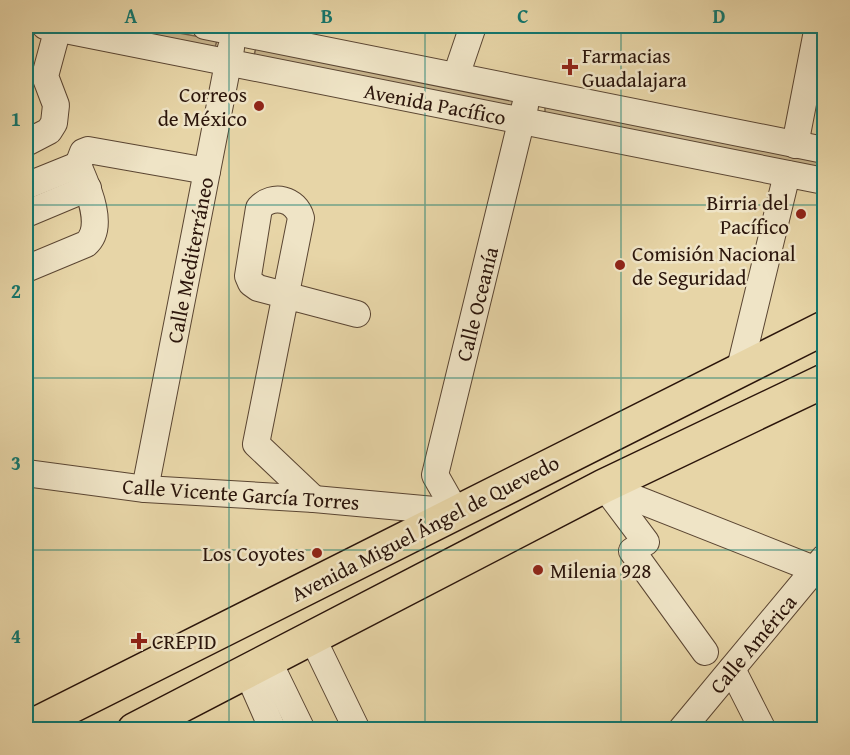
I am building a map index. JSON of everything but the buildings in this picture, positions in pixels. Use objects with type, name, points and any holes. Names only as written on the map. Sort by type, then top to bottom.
[{"type":"main road","name":"Avenida Miguel Ángel de Quevedo","points":[[26,729],[825,328]]},
{"type":"main road","points":[[134,729],[604,486],[825,381]]},
{"type":"street","name":"Avenida Pacífico","points":[[205,26],[235,31],[286,33],[456,76],[825,150]]},
{"type":"street","points":[[456,76],[473,26]]},
{"type":"street","points":[[795,145],[818,26]]},
{"type":"street","name":"Avenida Pacífico","points":[[52,27],[521,122],[825,180]]},
{"type":"street","points":[[26,143],[49,131],[54,123],[56,105],[45,76],[52,27]]},
{"type":"street","name":"Calle Mediterráneo","points":[[145,489],[235,31]]},
{"type":"street","name":"Calle Oceanía","points":[[456,512],[435,475],[529,91]]},
{"type":"street","points":[[26,269],[86,244],[93,238],[96,230],[80,155],[88,150],[207,171]]},
{"type":"street","points":[[739,372],[787,174]]},
{"type":"street","points":[[26,186],[83,177]]},
{"type":"street","points":[[26,214],[83,177]]},
{"type":"street","points":[[314,499],[256,444],[286,295],[357,314]]},
{"type":"street","name":"Calle Vicente García Torres","points":[[26,473],[145,489],[314,499],[456,512]]},
{"type":"street","points":[[604,486],[822,566]]},
{"type":"street","points":[[604,486],[646,542],[632,551],[705,652]]},
{"type":"street","name":"Calle América","points":[[681,729],[822,566]]},
{"type":"street","points":[[312,637],[357,729]]},
{"type":"street","points":[[258,666],[273,729]]},
{"type":"street","points":[[258,666],[302,729]]},
{"type":"street","points":[[732,669],[763,729]]},
{"type":"shaded area","points":[[102,26],[141,26],[217,40],[215,48]]},
{"type":"shaded area","points":[[256,47],[516,99],[512,109],[254,56]]},
{"type":"shaded area","points":[[545,105],[824,157],[824,171],[545,114]]},
{"type":"place","name":"Farmacias Guadalajara","points":[[570,67]]},
{"type":"place","name":"Correos de México","points":[[259,106]]},
{"type":"place","name":"Birria del Pacífico","points":[[801,214]]},
{"type":"place","name":"Comisión Nacional de Seguridad","points":[[620,265]]},
{"type":"place","name":"Los Coyotes","points":[[317,553]]},
{"type":"place","name":"Milenia 928","points":[[538,570]]},
{"type":"place","name":"CREPID","points":[[139,641]]}]
